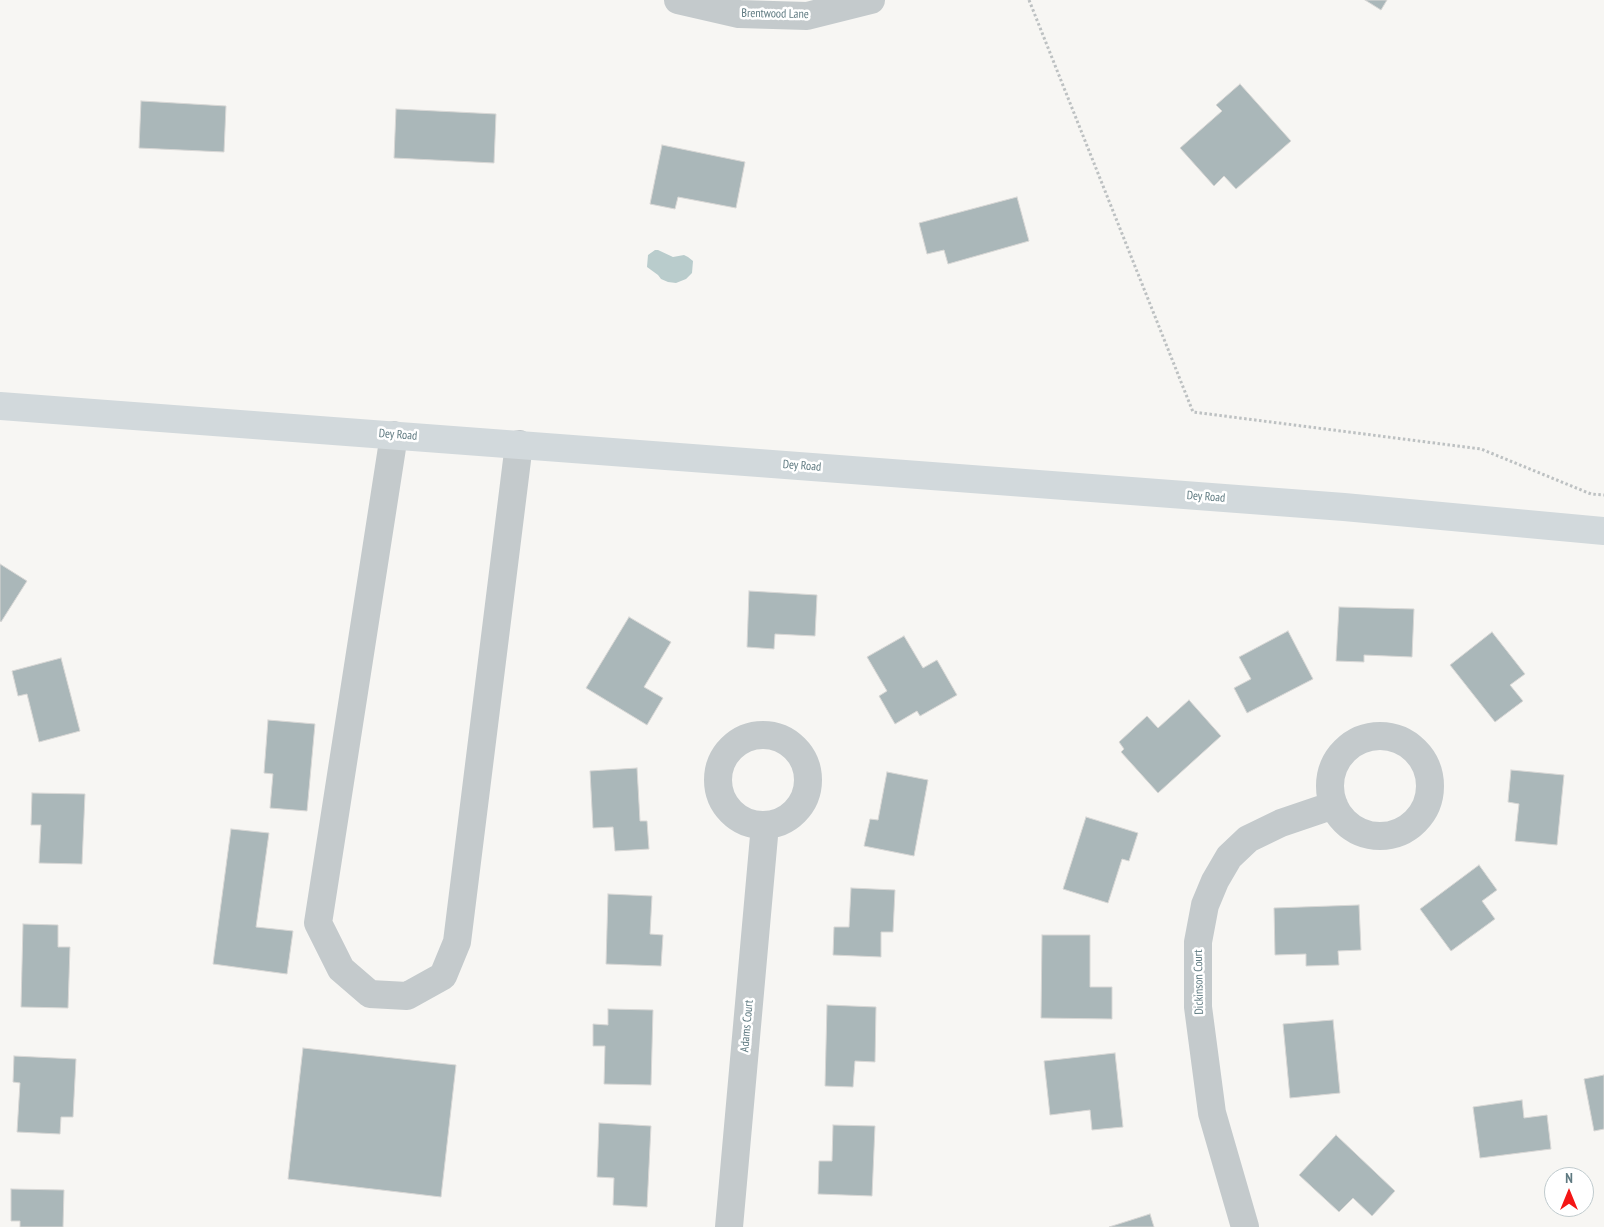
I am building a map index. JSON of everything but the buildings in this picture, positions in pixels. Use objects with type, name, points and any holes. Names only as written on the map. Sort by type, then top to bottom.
[{"type":"main road","name":"Dey Road","points":[[0,406],[1344,507],[1604,530]]},
{"type":"street","name":"Brentwood Lane","points":[[678,0],[739,14],[807,16],[871,0]]},
{"type":"street","points":[[394,435],[318,923],[341,969],[370,994],[407,996],[443,976],[456,942],[519,444]]},
{"type":"street","name":"Dickinson Court","points":[[1245,1227],[1212,1113],[1200,1017],[1198,942],[1205,905],[1215,881],[1229,857],[1248,839],[1281,823],[1334,805]]},
{"type":"street","name":"Adams Court","points":[[729,1227],[765,825]]},
{"type":"path","points":[[1029,0],[1193,412],[1481,449],[1591,494],[1604,494]]},
{"type":"shaded area","points":[[655,250],[673,257],[684,255],[688,257],[693,261],[692,273],[686,279],[676,283],[661,279],[647,267],[648,255]]}]
